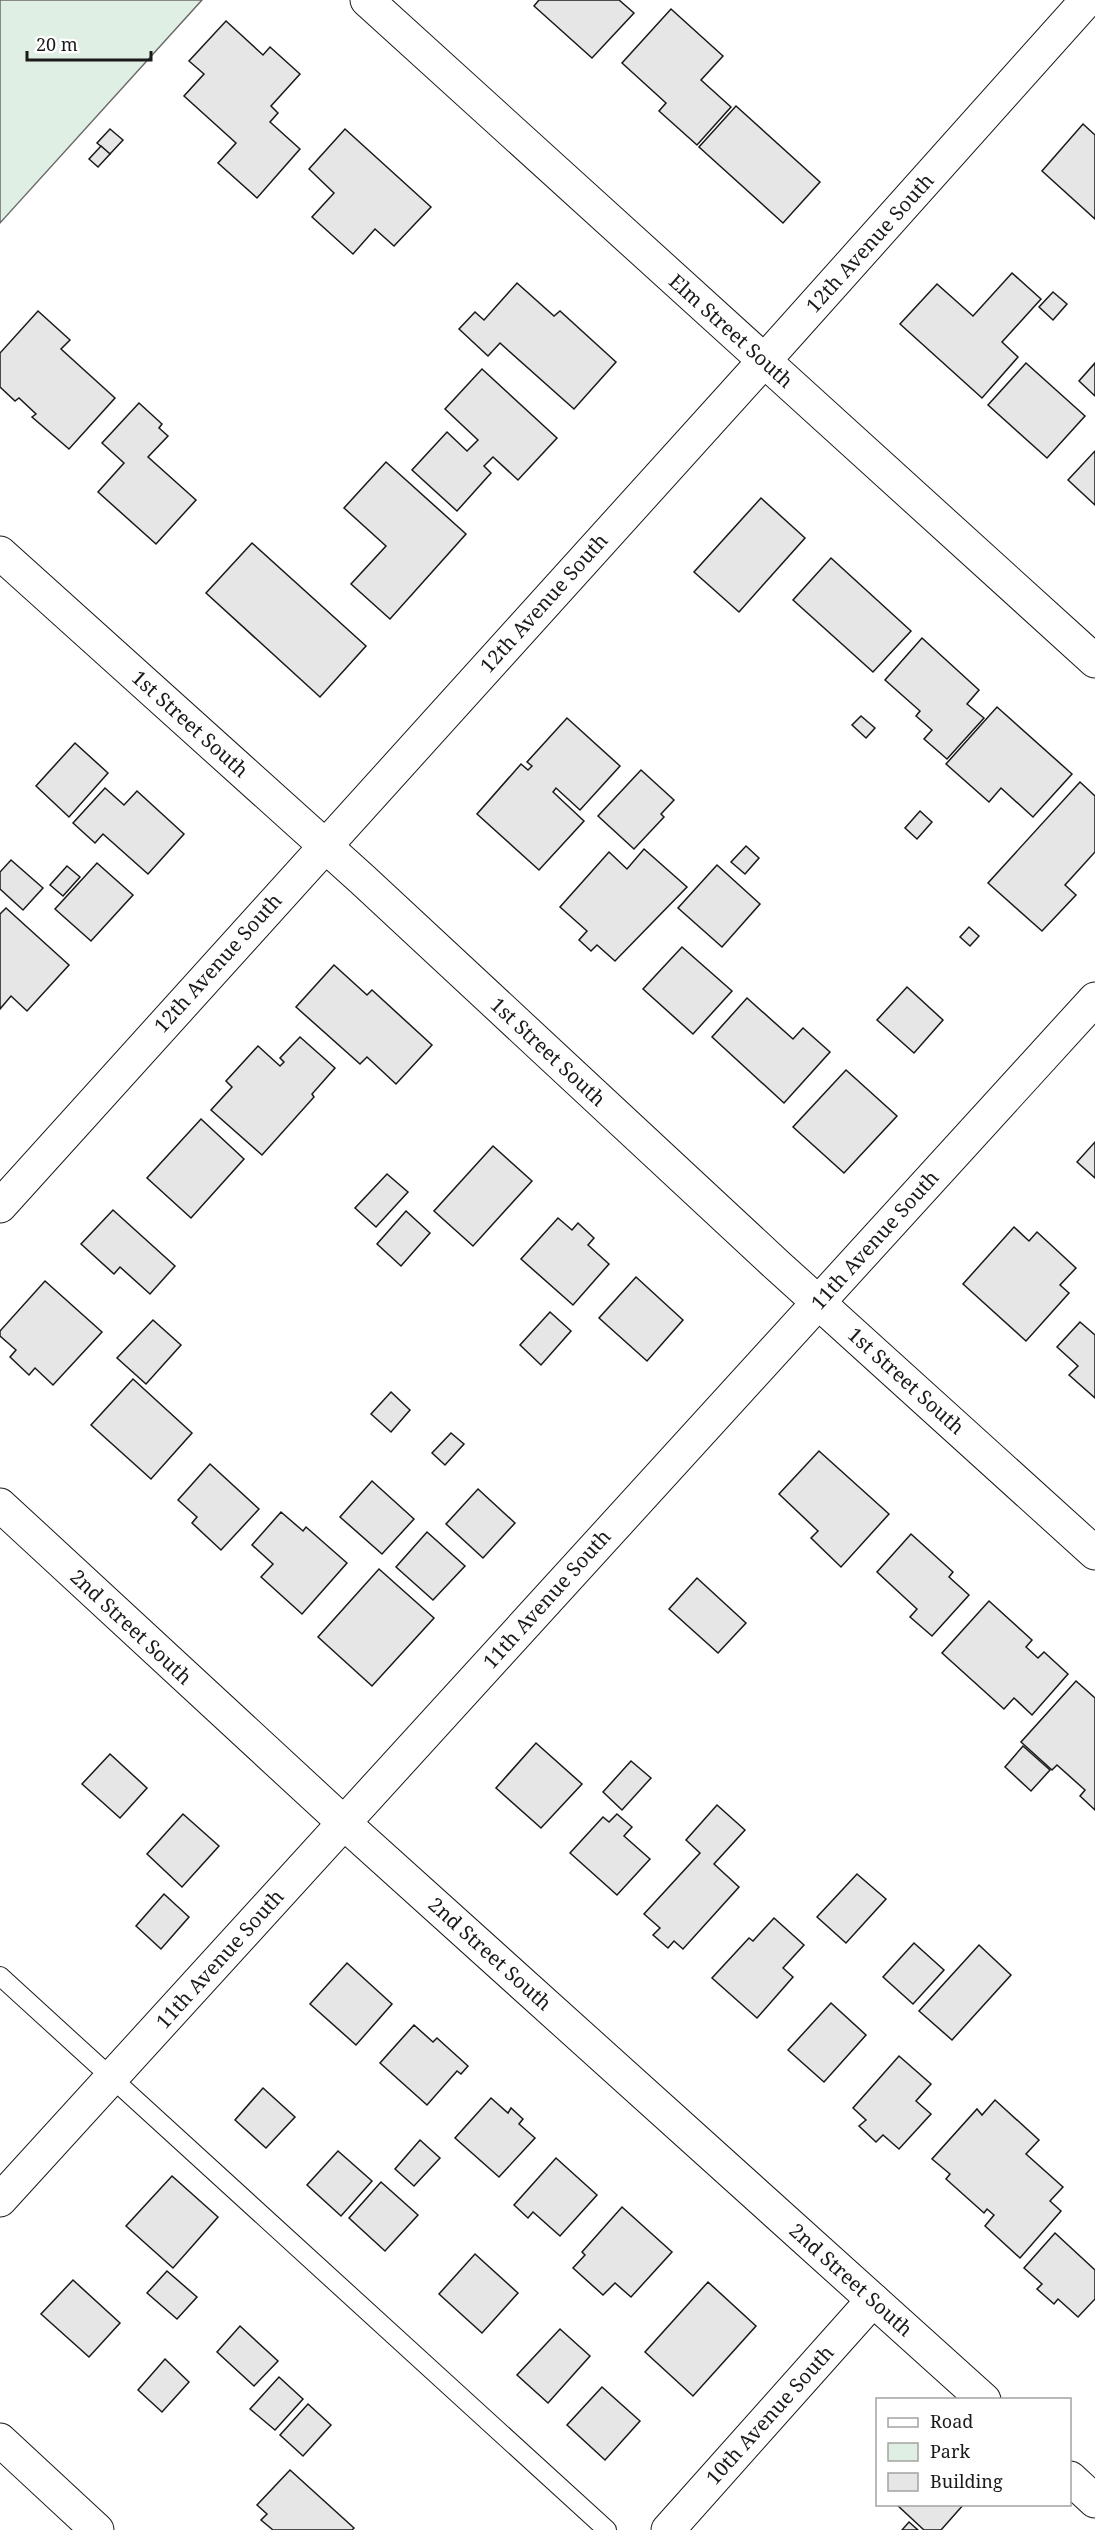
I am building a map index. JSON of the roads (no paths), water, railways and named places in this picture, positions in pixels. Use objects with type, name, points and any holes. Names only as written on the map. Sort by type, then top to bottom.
[{"type":"street","name":"Elm Street South","points":[[367,0],[1095,661]]},
{"type":"street","name":"12th Avenue South","points":[[0,1206],[1087,0]]},
{"type":"street","name":"1st Street South","points":[[0,553],[324,846],[818,1302],[1095,1553]]},
{"type":"street","name":"11th Avenue South","points":[[0,2200],[1095,999]]},
{"type":"street","name":"2nd Street South","points":[[0,1505],[344,1823],[982,2398]]},
{"type":"street","name":"10th Avenue South","points":[[668,2530],[873,2300]]},
{"type":"street","points":[[0,2440],[97,2530]]},
{"type":"street","points":[[1071,2479],[1095,2501]]},
{"type":"lane","points":[[0,1976],[607,2530]]}]
